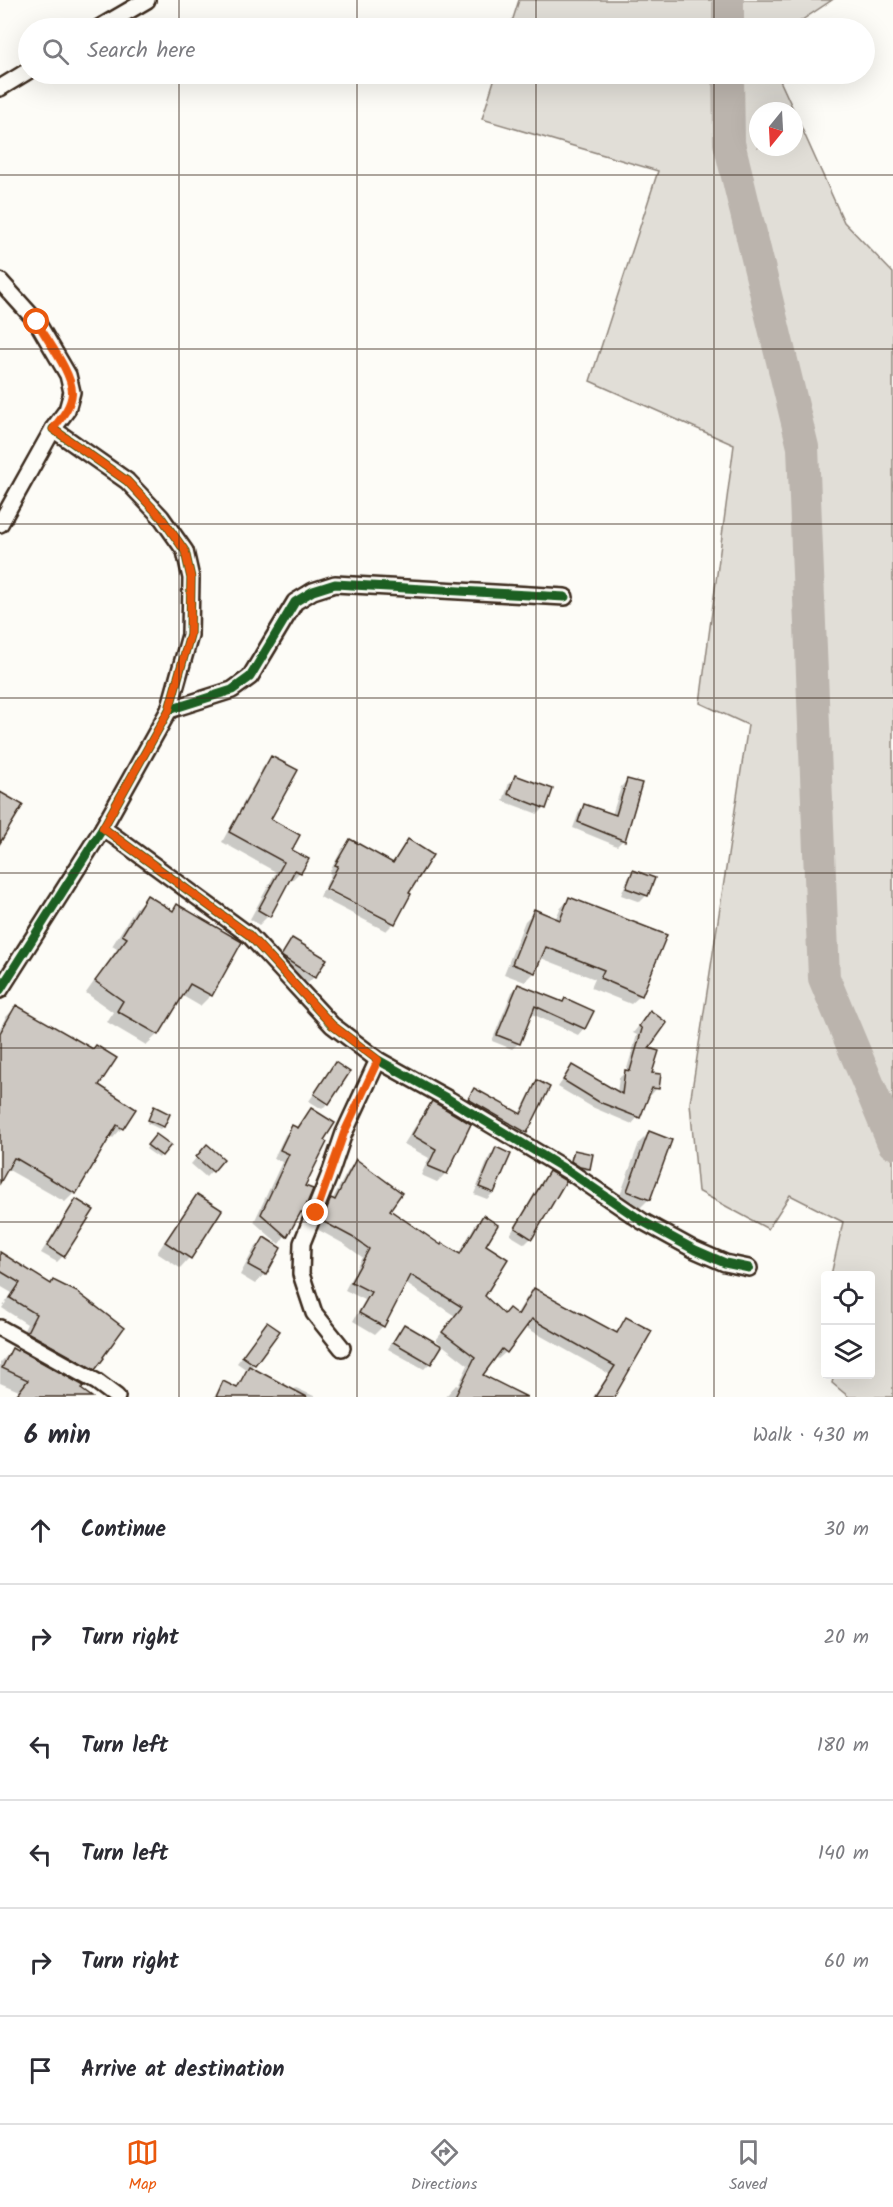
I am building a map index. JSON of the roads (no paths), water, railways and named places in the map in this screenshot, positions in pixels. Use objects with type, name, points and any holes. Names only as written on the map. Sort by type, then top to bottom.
[{"type":"street","points":[[116,18],[147,0]]},
{"type":"street","points":[[0,88],[18,77]]},
{"type":"street","points":[[0,281],[37,322],[68,375],[72,392],[67,410],[53,429],[0,524]]},
{"type":"street","points":[[0,990],[103,828],[169,710],[190,635],[191,578],[185,551],[161,517],[127,481],[53,429]]},
{"type":"street","points":[[169,710],[232,690],[250,677],[295,602],[313,591],[335,584],[565,597]]},
{"type":"street","points":[[103,828],[249,935],[332,1025],[378,1060],[570,1172],[642,1221],[694,1250],[725,1263],[749,1268]]},
{"type":"street","points":[[342,1348],[314,1313],[301,1274],[302,1243],[324,1192],[344,1133],[378,1060]]},
{"type":"street","points":[[0,1328],[97,1382],[117,1397]]},
{"type":"waterway","points":[[728,0],[728,18]]},
{"type":"waterway","points":[[728,84],[729,143],[803,447],[824,978],[893,1143]]}]
